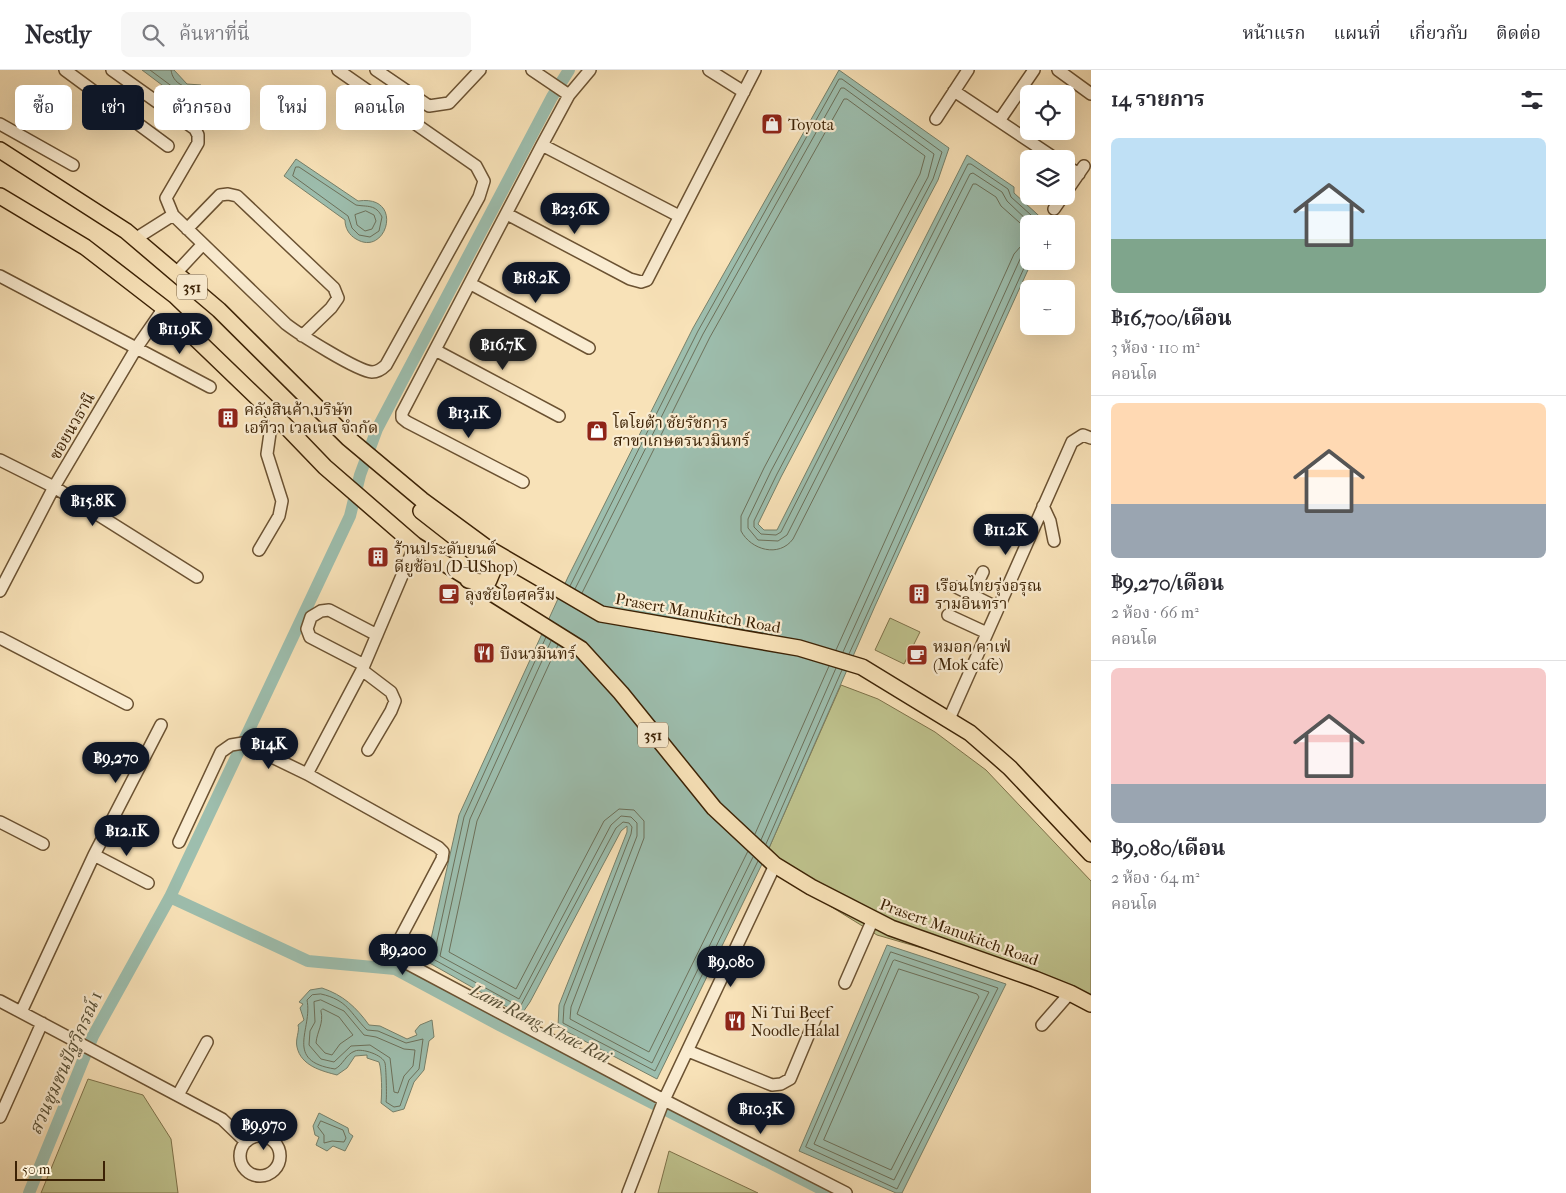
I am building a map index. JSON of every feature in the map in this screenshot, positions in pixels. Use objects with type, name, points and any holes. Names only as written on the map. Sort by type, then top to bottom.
[{"type":"main road","name":"Prasert Manukitch Road","points":[[0,150],[135,239],[219,310],[362,450],[373,464],[486,547],[553,584],[601,614],[799,648],[862,667],[970,733],[1016,774],[1088,851]]},
{"type":"main road","name":"Prasert Manukitch Road","points":[[0,196],[86,247],[164,308],[278,418],[325,467],[415,545],[530,619],[581,649],[621,693],[714,808],[773,862],[811,887],[891,928],[1035,979],[1091,1004]]},
{"type":"main road","points":[[373,464],[400,495],[494,568],[489,580],[480,582],[468,580]]},
{"type":"street","points":[[65,70],[168,146]]},
{"type":"street","points":[[112,70],[197,132],[198,143],[166,198],[173,215],[286,324],[302,336],[371,372],[383,368],[484,185],[482,176],[476,166],[338,70]]},
{"type":"street","points":[[376,70],[429,106],[449,103],[480,70]]},
{"type":"street","points":[[532,70],[562,90]]},
{"type":"street","points":[[523,482],[402,418],[403,408],[471,284],[542,145],[562,90],[590,70]]},
{"type":"street","points":[[709,70],[744,92]]},
{"type":"street","points":[[507,214],[630,279],[641,282],[647,280],[755,70]]},
{"type":"street","points":[[936,119],[968,70]]},
{"type":"street","points":[[999,121],[1034,70]]},
{"type":"street","points":[[1058,70],[1091,94]]},
{"type":"street","points":[[954,91],[1042,150]]},
{"type":"street","points":[[0,124],[73,165]]},
{"type":"street","points":[[542,145],[679,216]]},
{"type":"street","points":[[1075,168],[1081,170],[1075,179]]},
{"type":"street","points":[[187,229],[220,195],[236,196],[334,288],[338,298],[332,308],[302,336]]},
{"type":"street","points":[[1054,209],[1057,205]]},
{"type":"street","points":[[135,239],[173,215]]},
{"type":"street","points":[[176,273],[203,244]]},
{"type":"street","points":[[0,276],[210,387]]},
{"type":"street","points":[[471,284],[589,348]]},
{"type":"street","name":"ซอยนวธานี","points":[[0,591],[54,488],[137,347],[164,308]]},
{"type":"street","points":[[435,350],[559,416]]},
{"type":"street","points":[[259,550],[279,516],[282,501],[266,454],[270,434],[278,418]]},
{"type":"street","points":[[949,719],[1072,442],[1083,435],[1091,438]]},
{"type":"street","points":[[0,460],[54,488],[197,577]]},
{"type":"street","points":[[1043,506],[1050,522],[1054,541]]},
{"type":"street","points":[[307,774],[363,668],[415,545]]},
{"type":"street","points":[[972,595],[983,572]]},
{"type":"street","points":[[956,587],[998,608]]},
{"type":"street","points":[[368,750],[395,701],[391,692],[363,668],[310,636],[307,629],[311,617],[321,611],[329,610],[377,635]]},
{"type":"street","points":[[948,615],[986,633]]},
{"type":"street","points":[[0,638],[127,704]]},
{"type":"street","points":[[21,1012],[94,855],[161,725]]},
{"type":"street","points":[[179,842],[221,752],[231,745],[240,744],[307,774],[438,847],[443,852],[442,859],[394,950],[395,957],[662,1106],[846,1193]]},
{"type":"street","points":[[0,822],[43,844]]},
{"type":"street","points":[[94,855],[148,883]]},
{"type":"street","points":[[628,1193],[662,1106],[773,862]]},
{"type":"street","points":[[845,983],[873,919]]},
{"type":"street","points":[[1042,1025],[1070,993]]},
{"type":"street","points":[[0,1002],[87,1046],[222,1119],[246,1142]]},
{"type":"street","points":[[688,1050],[772,1085],[781,1084],[790,1079],[816,1017]]},
{"type":"street","points":[[0,1117],[42,1023]]},
{"type":"street","points":[[178,1095],[207,1042]]},
{"type":"green space","points":[[890,618],[920,632],[904,664],[875,650]]},
{"type":"green space","points":[[841,685],[878,699],[935,732],[986,770],[1091,881],[1091,999],[1084,995],[877,935],[762,864]]},
{"type":"green space","points":[[88,1079],[143,1095],[171,1139],[178,1193],[41,1193]]},
{"type":"green space","points":[[669,1151],[758,1193],[658,1193]]},
{"type":"water","points":[[142,70],[174,70],[187,84],[201,85],[162,85]]},
{"type":"water","points":[[839,70],[949,148],[938,180],[758,524],[764,530],[777,530],[967,155],[1014,187],[1014,193],[1020,198],[1020,205],[1027,205],[1038,215],[1020,215],[1020,270],[1028,270],[1023,280],[1020,280],[1020,287],[875,606],[762,864],[657,1079],[558,1027],[559,1005],[627,832],[627,826],[621,831],[530,1002],[521,1015],[426,961],[459,815],[568,577],[693,328]]},
{"type":"water","points":[[296,159],[358,201],[373,201],[382,207],[386,215],[386,225],[383,233],[376,240],[367,243],[356,239],[349,233],[345,220],[284,176]]},
{"type":"water","points":[[887,945],[1006,984],[902,1193],[896,1193],[799,1151]]},
{"type":"water","points":[[322,988],[348,1002],[369,1025],[380,1026],[407,1039],[417,1035],[415,1031],[420,1025],[432,1020],[434,1037],[429,1041],[424,1070],[414,1082],[404,1109],[393,1112],[381,1103],[382,1088],[379,1062],[367,1058],[367,1055],[355,1056],[347,1068],[337,1075],[313,1067],[303,1059],[297,1047],[298,1025],[304,1020],[300,1008],[303,1004],[299,1002],[310,990]]},
{"type":"water","points":[[319,1113],[348,1128],[349,1133],[353,1136],[345,1151],[333,1146],[327,1151],[316,1145],[319,1137],[315,1135],[313,1126]]},
{"type":"waterway","name":"สวนชุมชนปัฐวิกรณ์ 1","points":[[29,1193],[93,1036],[170,897],[350,516],[360,475],[377,429],[552,97],[569,70]]},
{"type":"waterway","name":"Lam Rang Khae Rai","points":[[170,897],[308,961],[395,969],[501,1026],[829,1193]]},
{"type":"place","name":"Toyota","points":[[772,124]]},
{"type":"place","name":"คลังสินค้า บริษัท เอทีวา เวลเนส จำกัด","points":[[228,418]]},
{"type":"place","name":"โตโยต้า ชัยรัชการ สาขาเกษตรนวมินทร์","points":[[597,431]]},
{"type":"place","name":"ร้านประดับยนต์ ดียูช้อป (D-UShop)","points":[[378,557]]},
{"type":"place","name":"ลุงชัยไอศครีม","points":[[449,594]]},
{"type":"place","name":"เรือนไทยรุ่งอรุณ รามอินทรา","points":[[919,594]]},
{"type":"place","name":"บึงนวมินทร์","points":[[484,653]]},
{"type":"place","name":"หมอก คาเฟ่ (Mok cafe)","points":[[917,655]]},
{"type":"place","name":"Ni Tui Beef Noodle Halal","points":[[735,1021]]}]
